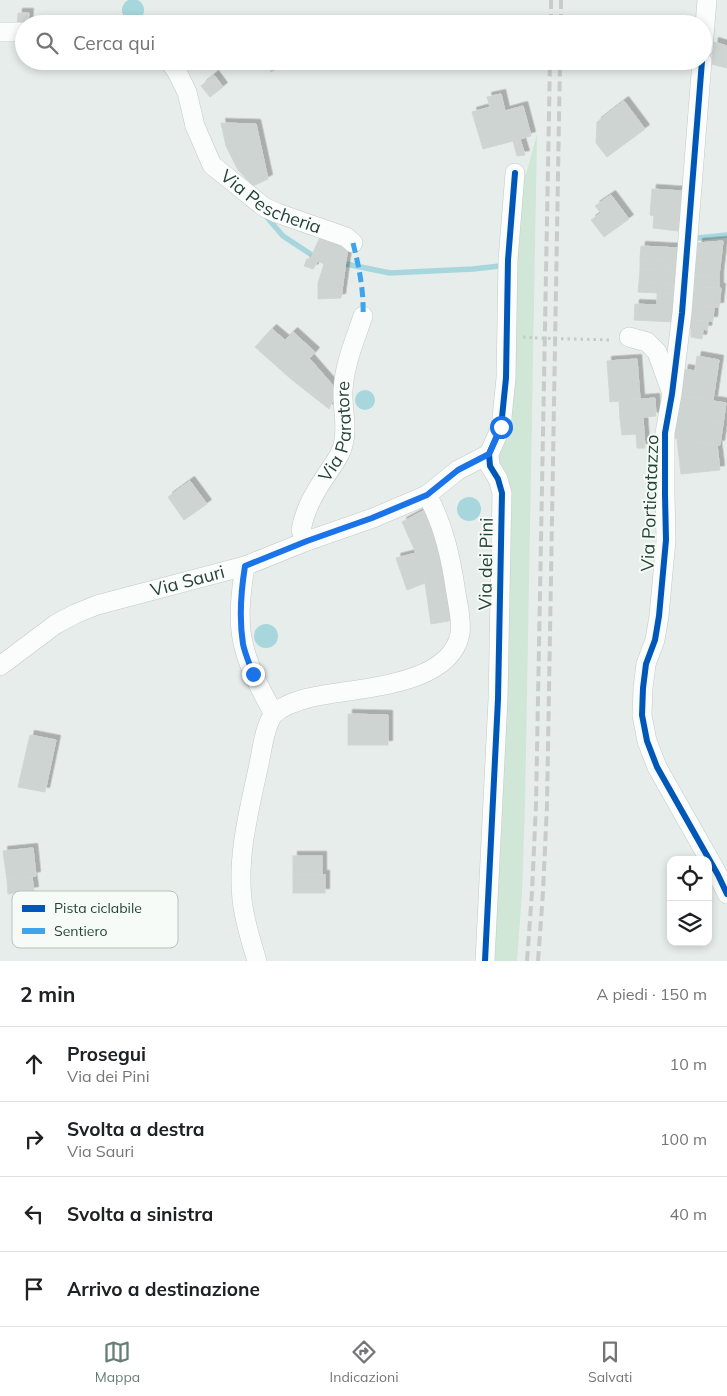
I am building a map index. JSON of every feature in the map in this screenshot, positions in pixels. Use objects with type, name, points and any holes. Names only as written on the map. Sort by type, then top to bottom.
[{"type":"street","points":[[705,15],[706,0]]},
{"type":"street","points":[[0,32],[15,32]]},
{"type":"street","name":"Via Pescheria","points":[[176,70],[188,92],[195,126],[212,165],[264,207],[346,237],[353,243]]},
{"type":"street","name":"Via Porticatazzo","points":[[701,70],[682,312],[672,394],[665,433],[665,559],[655,640],[646,664],[642,688],[642,714],[647,741],[656,767],[727,894]]},
{"type":"street","points":[[489,454],[501,427],[506,378],[508,260],[515,173]]},
{"type":"street","name":"Via Paratore","points":[[307,541],[301,530],[304,516],[315,493],[341,452],[344,443],[346,425],[343,390],[349,361],[363,316]]},
{"type":"street","points":[[629,337],[647,342],[658,352],[672,394]]},
{"type":"street","name":"Via Sauri","points":[[0,666],[56,624],[74,614],[97,605],[245,566],[372,518],[427,495],[458,470],[489,454]]},
{"type":"street","name":"Via dei Pini","points":[[485,961],[498,699],[502,493],[498,479],[490,466],[489,454]]},
{"type":"street","points":[[257,961],[247,926],[242,898],[242,865],[248,817],[266,730],[274,714],[285,706],[322,694],[380,686],[430,671],[446,658],[455,647],[460,634],[461,619],[450,557],[435,509],[427,495]]},
{"type":"street","points":[[245,566],[242,584],[241,620],[243,646],[253,674],[274,714]]},
{"type":"path","points":[[535,338],[603,341]]},
{"type":"green space","points":[[537,134],[522,892],[517,961],[493,961],[509,481],[497,454],[518,188],[527,171]]},
{"type":"water","points":[[129,-1],[137,-1],[144,6],[143,15],[122,14],[122,6]]},
{"type":"water","points":[[361,390],[369,390],[375,396],[375,404],[369,410],[361,410],[355,404],[355,396]]},
{"type":"water","points":[[469,497],[477,501],[481,509],[477,517],[469,521],[461,517],[457,509],[461,501]]},
{"type":"water","points":[[266,624],[274,628],[278,636],[274,644],[266,648],[258,644],[254,636],[258,628]]},
{"type":"building","points":[[18,13],[29,13],[29,15],[18,15]]},
{"type":"building","points":[[714,42],[727,46],[727,55],[713,51]]},
{"type":"building","points":[[713,51],[727,55],[727,68],[712,64]]},
{"type":"building","points":[[214,75],[223,87],[210,97],[201,86]]},
{"type":"building","points":[[501,94],[505,111],[523,106],[531,136],[520,139],[525,155],[517,156],[513,141],[483,149],[472,112],[490,107],[487,97]]},
{"type":"building","points":[[624,101],[645,129],[607,157],[596,143],[597,122]]},
{"type":"building","points":[[221,123],[256,124],[268,179],[253,186],[238,170],[226,146]]},
{"type":"building","points":[[652,189],[682,191],[678,231],[653,228],[654,216],[650,215]]},
{"type":"building","points":[[611,195],[629,219],[604,237],[591,220],[601,213],[595,206]]},
{"type":"building","points":[[320,237],[348,246],[341,298],[318,299],[318,283],[324,264],[318,261],[313,269],[304,266],[307,259],[310,259]]},
{"type":"building","points":[[723,241],[721,259],[696,261],[698,243]]},
{"type":"building","points":[[641,246],[679,248],[678,262],[640,259]]},
{"type":"building","points":[[640,259],[678,262],[678,271],[640,269]]},
{"type":"building","points":[[721,259],[719,275],[694,276],[696,261]]},
{"type":"building","points":[[640,269],[678,271],[677,284],[639,282]]},
{"type":"building","points":[[719,275],[719,288],[693,287],[694,276]]},
{"type":"building","points":[[639,282],[677,284],[676,294],[638,292]]},
{"type":"building","points":[[693,287],[721,288],[719,307],[693,306]]},
{"type":"building","points":[[657,293],[676,294],[676,306],[657,305]]},
{"type":"building","points":[[635,304],[676,306],[675,322],[634,320]]},
{"type":"building","points":[[691,305],[714,307],[713,321],[689,320]]},
{"type":"building","points":[[689,320],[708,321],[707,330],[703,329],[702,339],[691,337],[691,329],[688,329]]},
{"type":"building","points":[[272,329],[285,340],[293,332],[315,352],[291,379],[255,347]]},
{"type":"building","points":[[697,356],[719,360],[713,400],[680,396],[684,369],[695,371]]},
{"type":"building","points":[[309,358],[337,390],[329,409],[291,379]]},
{"type":"building","points":[[637,359],[640,399],[610,402],[607,361]]},
{"type":"building","points":[[680,396],[726,403],[723,424],[677,417]]},
{"type":"building","points":[[655,398],[656,416],[620,419],[619,401]]},
{"type":"building","points":[[643,417],[645,448],[637,448],[636,434],[622,435],[620,419]]},
{"type":"building","points":[[677,417],[723,424],[720,445],[673,438]]},
{"type":"building","points":[[677,439],[717,445],[720,470],[681,474]]},
{"type":"building","points":[[190,481],[207,504],[184,520],[168,497]]},
{"type":"building","points":[[425,510],[447,573],[424,576],[425,583],[407,590],[396,558],[416,553],[402,522]]},
{"type":"building","points":[[447,573],[454,620],[431,624],[424,576]]},
{"type":"building","points":[[348,714],[388,715],[388,745],[348,745]]},
{"type":"building","points":[[30,735],[56,740],[45,792],[18,787]]},
{"type":"building","points":[[33,848],[36,876],[7,880],[3,851]]},
{"type":"building","points":[[293,856],[322,856],[322,875],[293,875]]},
{"type":"building","points":[[293,875],[325,875],[325,893],[293,893]]},
{"type":"building","points":[[32,877],[34,891],[12,891],[12,894],[8,894],[7,880]]},
{"type":"waterway","points":[[265,215],[283,236],[312,255]]},
{"type":"waterway","points":[[698,238],[727,235]]},
{"type":"waterway","points":[[346,264],[390,273],[500,266]]},
{"type":"railway","points":[[551,0],[551,15]]},
{"type":"railway","points":[[561,0],[561,15]]},
{"type":"railway","points":[[527,961],[536,805],[550,70]]},
{"type":"railway","points":[[538,961],[547,805],[560,70]]},
{"type":"marked path","points":[[353,243],[361,279],[363,316]]},
{"type":"cycle path","points":[[701,70],[682,313],[665,433],[666,540],[659,616],[655,640],[646,664],[642,715],[647,741],[657,767],[727,894]]},
{"type":"cycle path","points":[[485,961],[498,699],[502,493],[498,479],[490,466],[489,454],[501,427],[506,378],[508,260],[515,173]]},
{"type":"route","points":[[253,674],[243,646],[241,620],[242,584],[245,566],[427,495],[458,470],[489,454],[501,427]]}]
